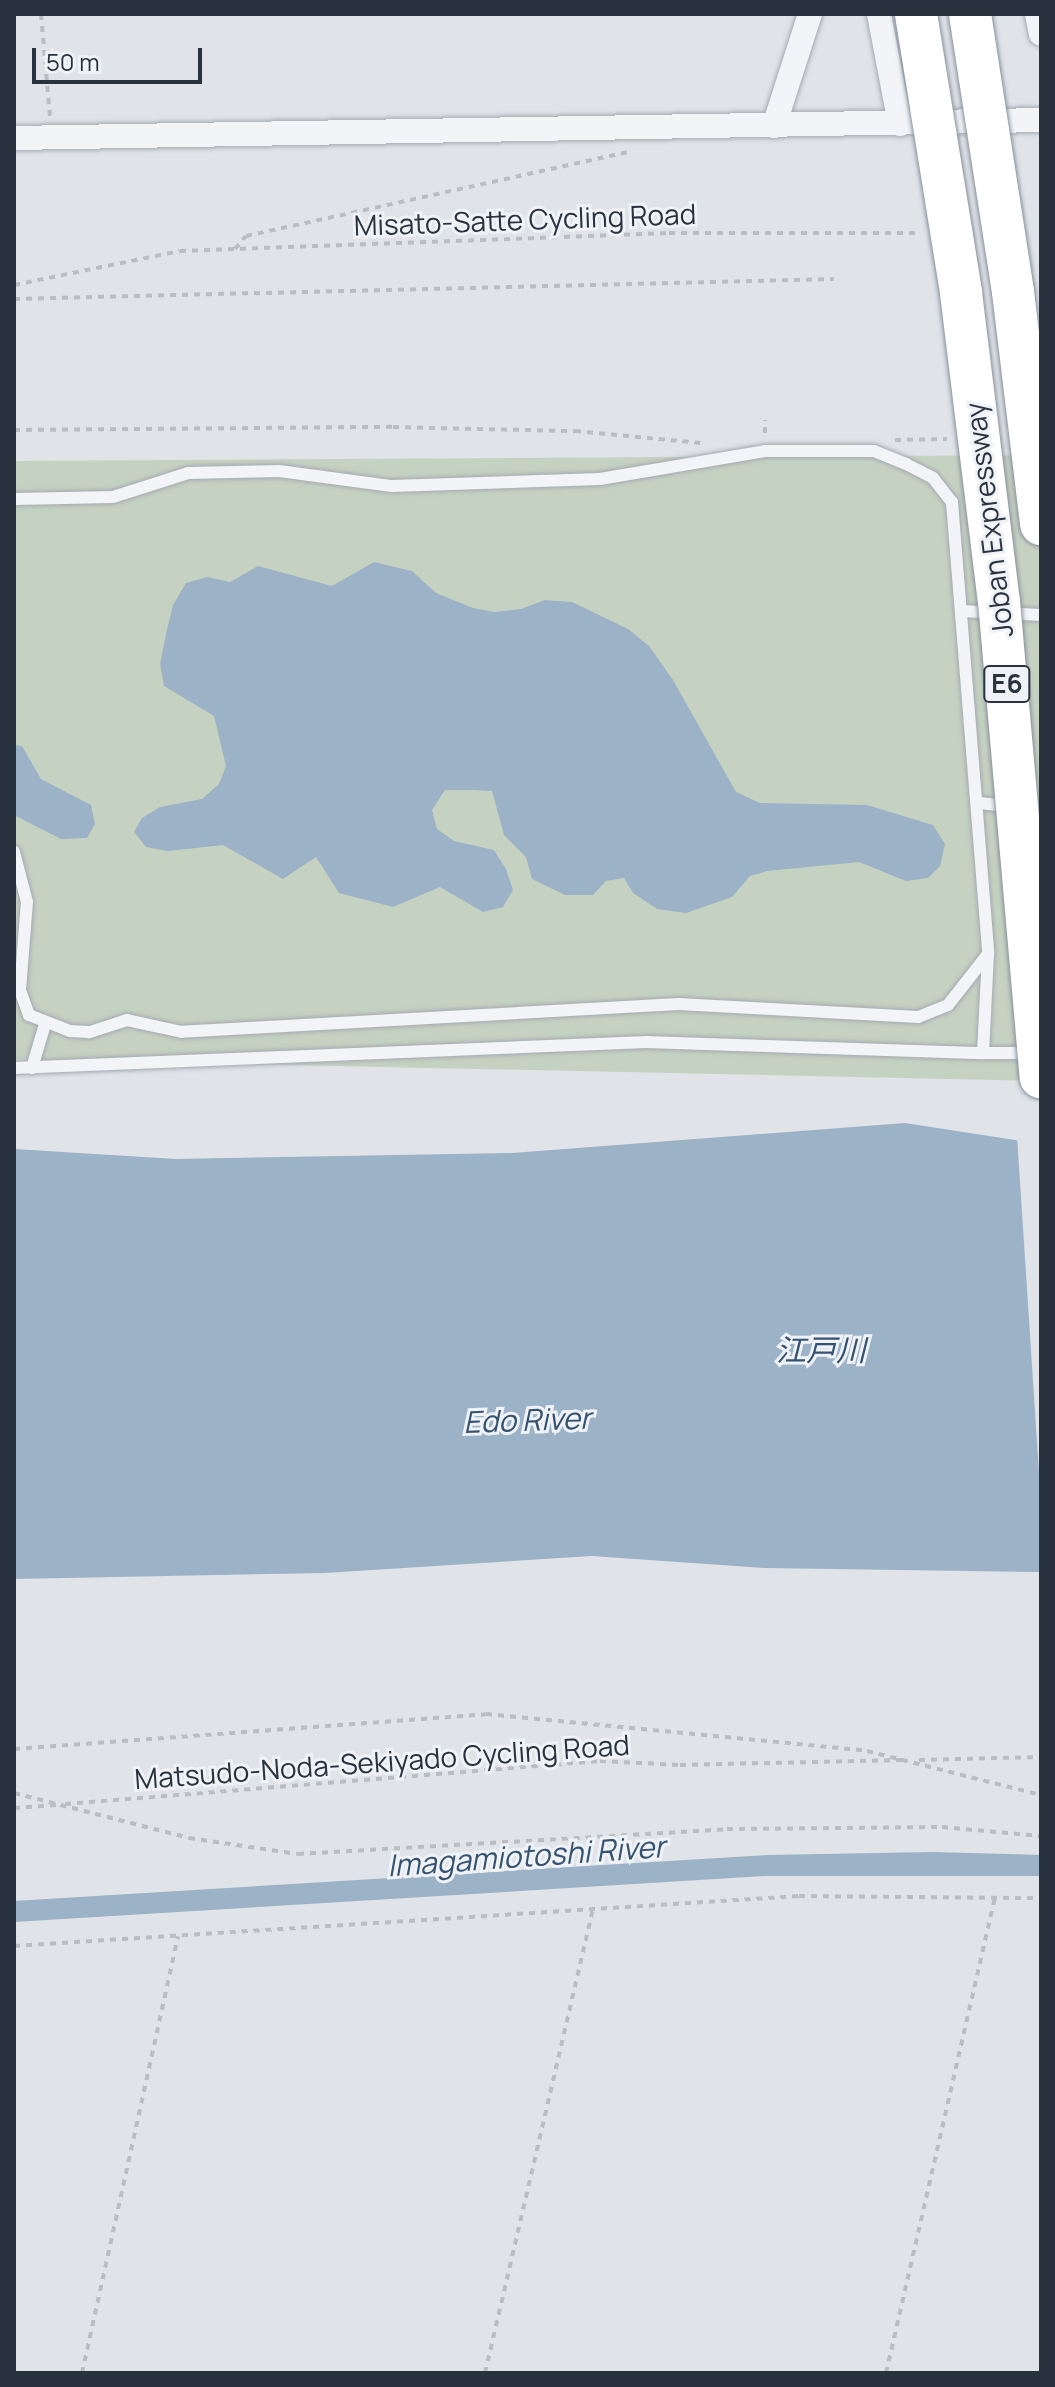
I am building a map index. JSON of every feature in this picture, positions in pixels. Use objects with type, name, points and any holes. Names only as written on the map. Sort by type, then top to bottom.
[{"type":"highway","name":"Joban Expressway","points":[[916,14],[961,293],[999,601],[1041,1077]]},
{"type":"highway","name":"Joban Expressway","points":[[970,14],[1013,292],[1041,524]]},
{"type":"street","points":[[774,126],[810,14]]},
{"type":"street","points":[[879,14],[900,124]]},
{"type":"street","points":[[1037,14],[1041,34]]},
{"type":"street","points":[[14,138],[1041,120]]},
{"type":"lane","points":[[14,499],[113,497],[188,473],[279,471],[356,484],[434,485],[600,479],[765,451],[874,451],[933,478],[952,502],[979,803],[1002,911],[988,954],[983,1053]]},
{"type":"lane","points":[[962,611],[1041,615]]},
{"type":"lane","points":[[979,803],[1041,810]]},
{"type":"lane","points":[[14,852],[27,902],[20,990],[29,1015],[45,1024],[89,1032],[127,1020],[182,1032],[678,1004],[918,1017],[948,1005],[988,954]]},
{"type":"lane","points":[[1002,911],[1041,909]]},
{"type":"lane","points":[[32,1068],[45,1024]]},
{"type":"lane","points":[[14,1068],[646,1042],[1041,1053]]},
{"type":"path","points":[[41,14],[51,136]]},
{"type":"path","points":[[235,249],[246,236],[549,165],[640,150]]},
{"type":"path","name":"Misato-Satte Cycling Road","points":[[14,285],[180,251],[669,233],[932,233]]},
{"type":"path","points":[[14,299],[834,279]]},
{"type":"path","points":[[765,420],[765,439]]},
{"type":"path","points":[[14,430],[393,427],[575,431],[717,445]]},
{"type":"path","points":[[887,440],[949,439]]},
{"type":"path","points":[[14,1749],[486,1714],[915,1760],[942,1772],[1041,1795]]},
{"type":"path","name":"Matsudo-Noda-Sekiyado Cycling Road","points":[[14,1808],[600,1761],[680,1765],[1041,1757]]},
{"type":"path","points":[[14,1793],[189,1838],[298,1854],[634,1831],[942,1827],[1041,1836]]},
{"type":"path","points":[[14,1946],[799,1896],[1041,1898]]},
{"type":"path","points":[[886,2373],[995,1896]]},
{"type":"path","points":[[485,2373],[593,1909]]},
{"type":"path","points":[[82,2373],[178,1936]]},
{"type":"green space","points":[[1041,455],[1041,1081],[14,1059],[14,461]]},
{"type":"water","points":[[374,562],[412,571],[436,593],[473,608],[494,612],[521,609],[545,600],[572,602],[628,629],[649,646],[673,680],[736,792],[760,803],[867,805],[933,825],[945,844],[940,866],[928,878],[906,881],[859,862],[767,871],[750,876],[732,897],[686,913],[657,909],[633,893],[624,878],[606,881],[593,895],[565,895],[532,879],[526,857],[504,835],[492,791],[473,790],[445,790],[432,810],[437,829],[454,841],[494,850],[506,869],[513,890],[503,907],[483,912],[440,887],[393,907],[339,893],[316,857],[283,879],[223,845],[168,851],[146,847],[134,832],[142,818],[160,807],[202,799],[219,784],[226,766],[214,716],[164,686],[160,664],[166,634],[173,605],[186,583],[207,577],[230,582],[258,566],[332,586]]},
{"type":"water","points":[[14,745],[22,746],[41,779],[91,805],[95,824],[87,838],[61,839],[14,815]]},
{"type":"water","name":"江戸川","points":[[905,1123],[1041,1144],[1041,1572],[765,1568],[592,1556],[325,1573],[14,1579],[14,1149],[176,1159],[512,1153]]},
{"type":"water","points":[[932,1852],[1041,1855],[1041,1876],[766,1876],[14,1922],[14,1901],[768,1855]]},
{"type":"pier","points":[[1017,1136],[1041,1140],[1041,1503]]},
{"type":"water label","name":"Edo River","points":[[527,1420]]},
{"type":"water label","name":"Imagamiotoshi River","points":[[526,1856]]}]
